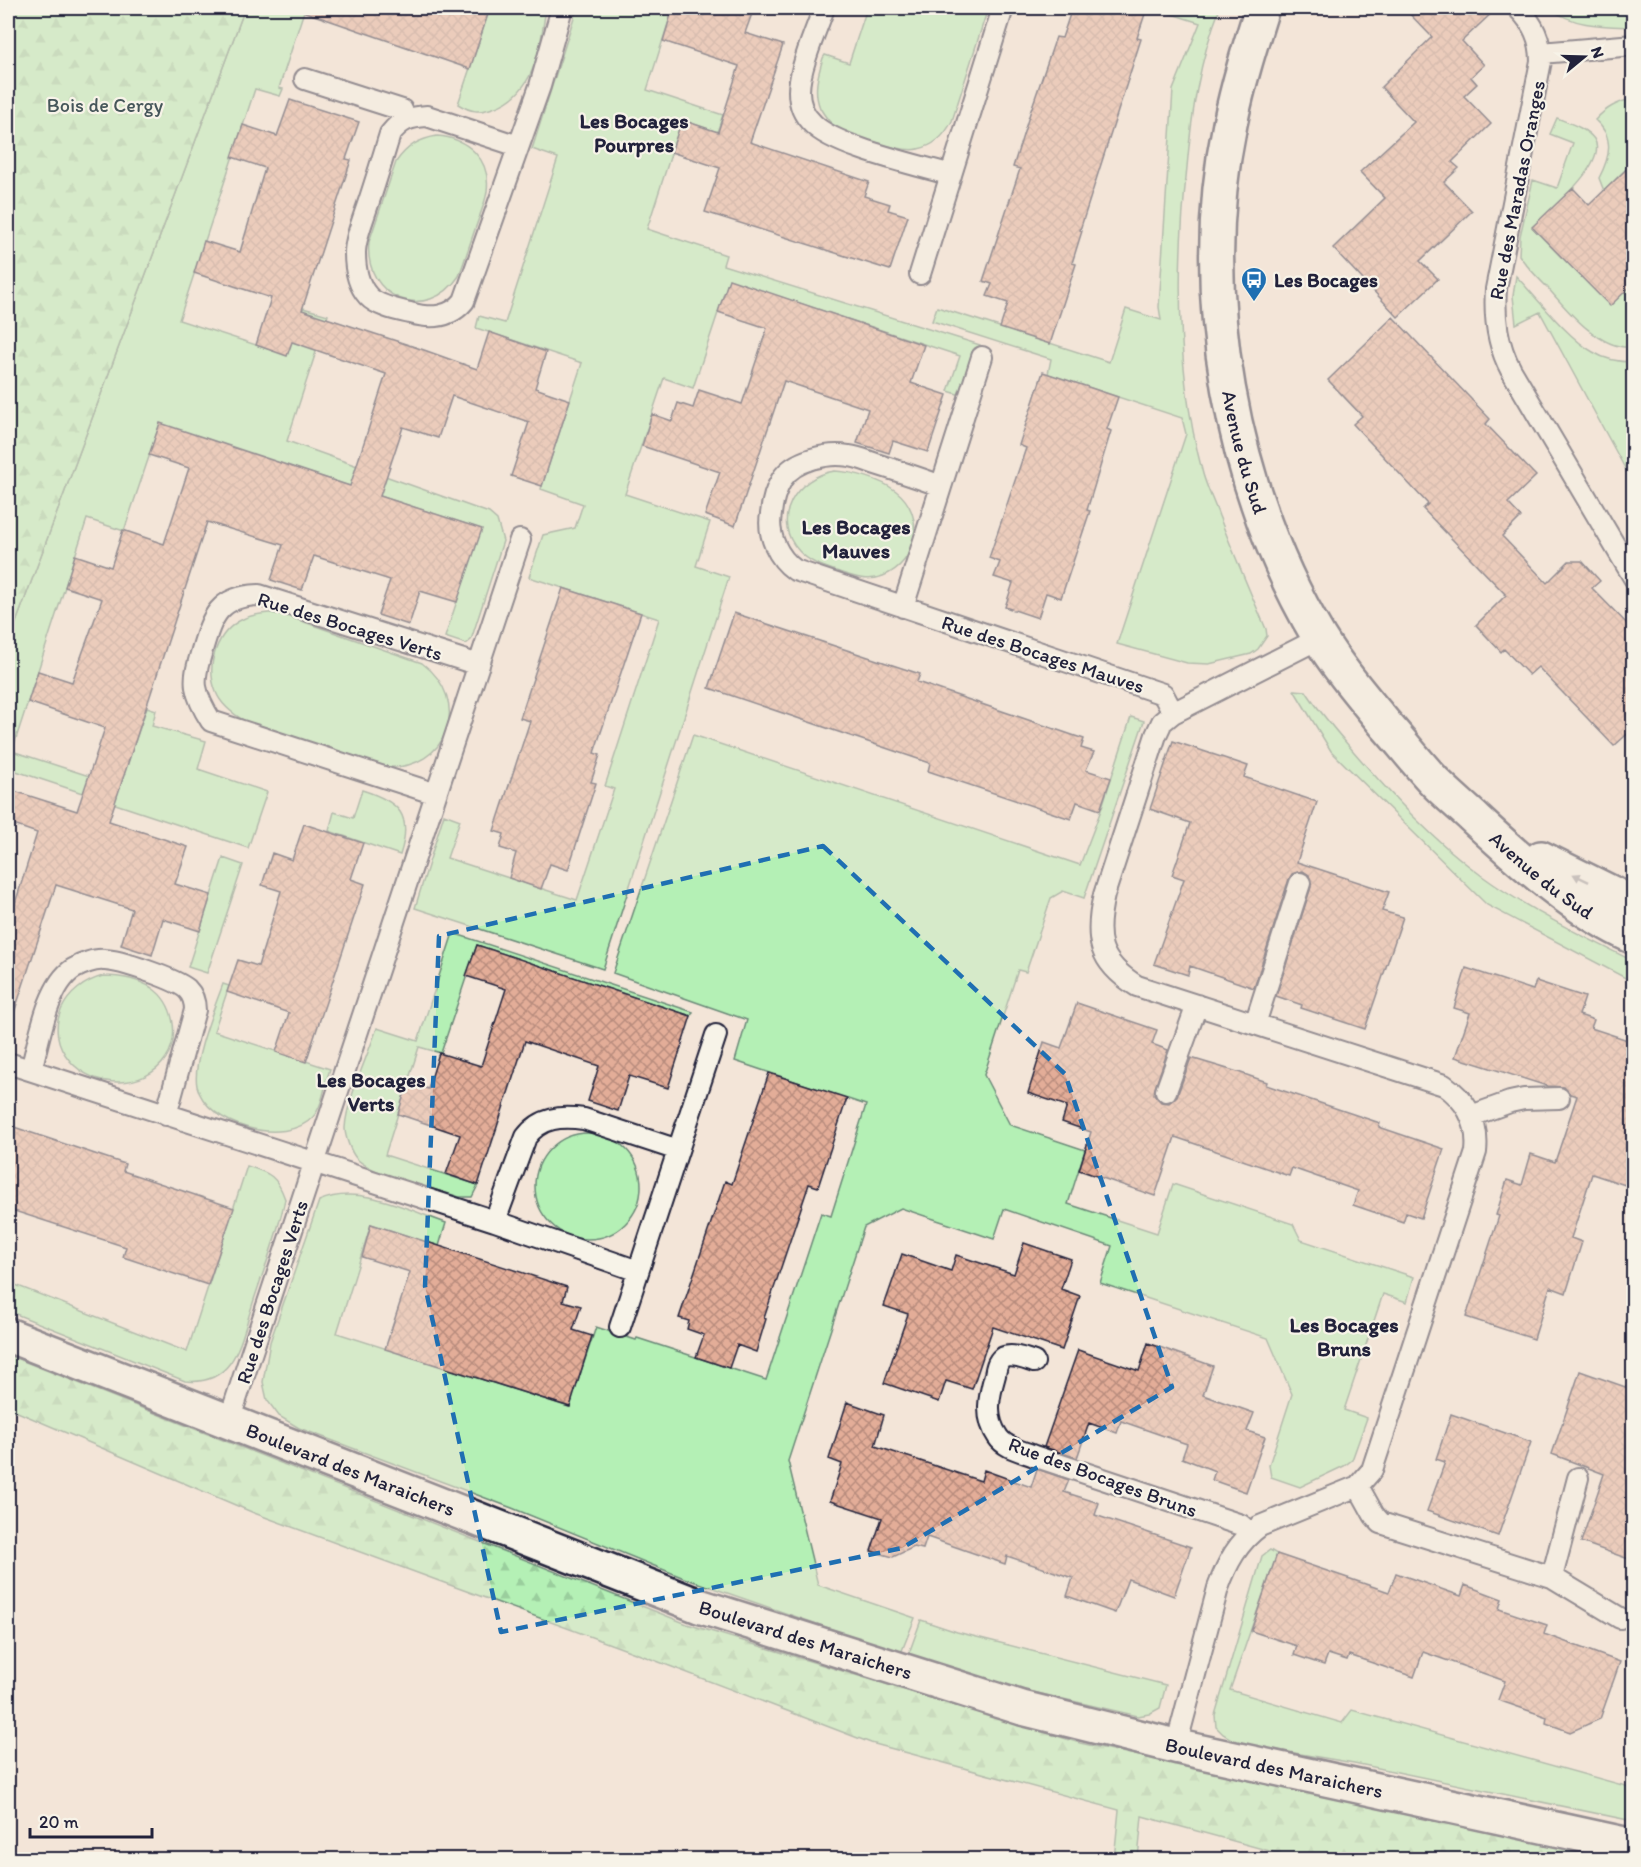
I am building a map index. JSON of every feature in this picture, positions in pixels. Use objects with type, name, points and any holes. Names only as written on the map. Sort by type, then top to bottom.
[{"type":"street","name":"Avenue du Sud","points":[[1262,8],[1242,72],[1229,125],[1219,219],[1218,275],[1223,352],[1237,431],[1269,538],[1297,597],[1320,638],[1353,684],[1435,782],[1484,827],[1582,909],[1634,937]]},
{"type":"street","name":"Avenue du Sud","points":[[1484,827],[1634,904]]},
{"type":"street","name":"Boulevard des Maraichers","points":[[8,1335],[699,1606],[1022,1708],[1176,1746],[1634,1846]]},
{"type":"lane","points":[[518,146],[427,116],[412,116],[400,122],[390,134],[355,251],[357,273],[362,288],[369,298],[413,314],[434,317],[447,315],[457,310],[464,301],[540,86],[562,8]]},
{"type":"lane","points":[[824,8],[800,80],[800,103],[811,123],[833,138],[951,175]]},
{"type":"lane","points":[[920,274],[1003,8]]},
{"type":"lane","name":"Rue des Maradas Oranges","points":[[1518,8],[1526,15],[1539,37],[1541,61],[1496,289],[1495,322],[1500,347],[1634,578]]},
{"type":"lane","name":"Rue des Maradas Oranges","points":[[1541,53],[1634,45]]},
{"type":"lane","points":[[305,79],[402,110],[406,119]]},
{"type":"lane","points":[[903,607],[982,357]]},
{"type":"lane","name":"Rue des Bocages Mauves","points":[[942,486],[849,456],[828,455],[807,461],[783,478],[772,501],[770,520],[777,550],[784,563],[795,570],[1163,694],[1173,713]]},
{"type":"lane","name":"Rue des Bocages Verts","points":[[229,1421],[520,540]]},
{"type":"lane","name":"Rue des Bocages Verts","points":[[436,794],[211,721],[198,696],[196,685],[197,669],[210,622],[224,605],[236,598],[260,595],[479,665]]},
{"type":"lane","points":[[1176,1746],[1218,1588],[1227,1564],[1250,1533],[1274,1519],[1358,1485],[1376,1461],[1476,1152],[1478,1138],[1471,1116],[1457,1094],[1444,1085],[1137,986],[1119,975],[1102,949],[1099,914],[1104,895],[1162,722],[1173,713],[1320,638]]},
{"type":"lane","points":[[1255,1024],[1300,883]]},
{"type":"lane","points":[[1582,909],[1634,927]]},
{"type":"lane","points":[[31,1070],[52,998],[58,986],[74,968],[93,961],[105,960],[169,978],[189,991],[195,1010],[166,1115]]},
{"type":"lane","points":[[1166,1091],[1197,1005]]},
{"type":"lane","points":[[620,1327],[716,1035]]},
{"type":"lane","points":[[8,1063],[495,1221],[638,1271]]},
{"type":"lane","points":[[1471,1116],[1524,1099],[1559,1098]]},
{"type":"lane","points":[[495,1221],[526,1137],[532,1130],[554,1118],[584,1119],[678,1150]]},
{"type":"lane","name":"Rue des Bocages Bruns","points":[[1034,1362],[1021,1357],[1008,1356],[998,1363],[990,1392],[989,1413],[998,1438],[1004,1443],[1034,1456],[1241,1525],[1250,1533]]},
{"type":"lane","points":[[1552,1577],[1578,1478]]},
{"type":"lane","points":[[1358,1485],[1374,1515],[1381,1523],[1552,1577],[1620,1618]]},
{"type":"highlighted area","points":[[823,846],[1065,1074],[1172,1387],[902,1548],[501,1632],[425,1286],[439,936]]},
{"type":"green space","name":"Bois de Cergy","points":[[8,8],[245,8],[8,644]]},
{"type":"green space","points":[[245,8],[305,8],[279,88],[283,89],[280,96],[255,89],[179,320],[287,355],[303,308],[328,315],[287,441],[489,513],[497,520],[503,541],[471,640],[466,644],[445,637],[481,529],[160,424],[124,531],[87,519],[12,751],[120,786],[147,707],[156,710],[152,726],[206,741],[198,769],[267,792],[248,848],[10,769],[8,776],[8,644]]},
{"type":"green space","points":[[490,8],[546,8],[538,53],[527,80],[519,92],[493,108],[475,111],[458,104]]},
{"type":"green space","points":[[577,8],[673,8],[647,90],[723,115],[717,132],[682,120],[647,229],[726,255],[723,265],[980,345],[964,396],[948,391],[960,356],[729,280],[693,388],[664,378],[625,494],[710,522],[696,566],[729,577],[603,969],[415,908],[444,814],[460,820],[447,858],[577,900],[614,789],[605,786],[659,619],[529,577],[543,535],[575,528],[583,504],[541,489],[582,363],[476,328],[479,316],[505,323],[558,158],[532,149]]},
{"type":"green space","points":[[867,8],[988,8],[952,121],[934,143],[918,149],[910,149],[860,137],[831,123],[820,108],[817,89],[823,58],[825,55],[849,63]]},
{"type":"green space","points":[[1153,8],[1220,8],[1202,67],[1189,146],[1181,244],[1183,360],[1194,437],[1203,474],[1267,636],[1258,649],[1251,654],[1209,664],[1187,663],[1117,644],[1186,434],[1182,418],[1048,374],[1051,359],[932,321],[937,307],[1109,362],[1126,309],[1161,320],[1159,307],[1173,90],[1200,23]]},
{"type":"green space","points":[[1549,8],[1633,8],[1633,27],[1600,26],[1579,22]]},
{"type":"green space","points":[[1633,98],[1633,166],[1631,164],[1604,191],[1599,178],[1608,155],[1608,140],[1606,133],[1595,120],[1612,106]]},
{"type":"green space","points":[[1557,118],[1587,132],[1594,139],[1597,149],[1586,173],[1533,228],[1561,257],[1568,251],[1633,283],[1633,347],[1621,347],[1608,343],[1585,327],[1564,307],[1519,255],[1520,236],[1533,180],[1557,188],[1573,143],[1550,134]]},
{"type":"green space","points":[[437,136],[458,141],[475,152],[485,169],[487,191],[459,276],[446,291],[431,299],[415,301],[400,298],[386,290],[376,278],[370,262],[369,242],[396,162],[414,144]]},
{"type":"green space","points":[[1516,276],[1563,328],[1583,346],[1607,358],[1633,362],[1633,483],[1540,312],[1516,324],[1513,296]]},
{"type":"green space","points":[[835,471],[867,477],[890,487],[906,501],[912,512],[915,524],[911,549],[895,569],[883,576],[872,579],[861,578],[823,566],[803,555],[790,539],[787,513],[799,490],[809,481]]},
{"type":"green space","points":[[270,613],[284,615],[422,663],[438,679],[447,696],[449,714],[446,731],[438,746],[425,758],[407,765],[385,767],[245,721],[232,712],[218,697],[213,682],[213,660],[216,650],[220,640],[234,624],[249,617]]},
{"type":"green space","points":[[1294,690],[1306,691],[1369,769],[1399,802],[1447,848],[1482,876],[1518,900],[1633,961],[1633,982],[1487,905],[1331,751]]},
{"type":"green space","points":[[1131,717],[1144,721],[1084,898],[1063,891],[1051,898],[1026,972],[1018,970],[984,1075],[1010,1125],[1085,1150],[1068,1204],[1157,1233],[1173,1184],[1293,1224],[1301,1240],[1414,1277],[1407,1302],[1383,1294],[1344,1410],[1367,1418],[1352,1460],[1300,1487],[1271,1477],[1269,1465],[1292,1394],[1268,1338],[1100,1283],[1112,1246],[1004,1209],[994,1239],[901,1208],[864,1227],[788,1461],[818,1585],[915,1618],[901,1653],[684,1578],[512,1508],[299,1428],[279,1416],[267,1400],[263,1382],[270,1342],[319,1201],[334,1196],[350,1195],[383,1200],[446,1223],[439,1246],[371,1224],[337,1333],[569,1407],[596,1327],[766,1380],[821,1213],[831,1216],[866,1105],[735,1061],[747,1020],[613,973],[693,735],[1080,865],[1101,810]]},
{"type":"green space","points":[[362,790],[386,800],[400,812],[405,830],[400,855],[329,831],[334,812],[353,818]]},
{"type":"green space","points":[[223,858],[243,865],[207,973],[188,967]]},
{"type":"green space","points":[[453,933],[693,1012],[691,1016],[477,945],[441,1053],[419,1047],[385,1155],[478,1185],[472,1197],[459,1197],[375,1170],[356,1158],[347,1140],[345,1128],[353,1092],[377,1028],[418,1041]]},
{"type":"green space","points":[[103,976],[128,979],[147,985],[159,994],[170,1011],[174,1030],[170,1049],[166,1058],[146,1076],[119,1082],[92,1077],[70,1061],[62,1048],[58,1035],[61,1010],[68,998],[78,989],[89,981]]},
{"type":"green space","points":[[223,984],[229,986],[214,1031],[330,1069],[316,1112],[300,1126],[266,1131],[248,1128],[215,1112],[203,1100],[197,1086],[198,1063]]},
{"type":"green space","points":[[588,1133],[608,1137],[626,1148],[637,1166],[641,1186],[637,1206],[626,1224],[608,1235],[588,1239],[568,1235],[550,1224],[539,1206],[535,1186],[539,1166],[550,1148],[568,1137]]},
{"type":"green space","points":[[247,1166],[272,1176],[285,1199],[240,1343],[230,1363],[216,1376],[198,1381],[185,1381],[8,1311],[8,1282],[187,1352]]},
{"type":"green space","points":[[8,1355],[687,1624],[1080,1743],[1387,1810],[1633,1859],[1299,1859],[1142,1816],[1138,1859],[1114,1859],[1119,1810],[871,1743],[646,1657],[254,1513],[8,1408]]},
{"type":"green space","points":[[1270,1550],[1277,1554],[1230,1690],[1342,1723],[1352,1710],[1633,1788],[1633,1821],[1354,1763],[1252,1746],[1223,1734],[1216,1727],[1215,1715],[1262,1556]]},
{"type":"green space","points":[[921,1620],[957,1632],[1166,1685],[1160,1708],[1149,1714],[1138,1716],[1002,1685],[908,1656]]},
{"type":"building","points":[[306,8],[490,8],[470,69],[305,12]]},
{"type":"building","points":[[673,8],[754,8],[745,33],[783,45],[750,142],[869,182],[864,196],[890,204],[888,210],[908,216],[890,270],[705,212],[720,168],[671,152],[682,120],[718,132],[739,66],[663,41]]},
{"type":"building","points":[[1072,8],[1147,8],[1137,38],[1141,39],[1080,230],[1082,231],[1072,263],[1076,264],[1050,344],[1000,328],[1008,303],[987,296],[992,284],[983,281],[1020,169],[1013,167],[1030,113],[1056,37],[1062,38]]},
{"type":"building","points":[[1404,8],[1497,8],[1462,41],[1484,65],[1471,77],[1477,84],[1464,96],[1491,124],[1452,162],[1459,168],[1444,182],[1472,211],[1420,261],[1438,279],[1398,317],[1333,248],[1385,198],[1360,172],[1414,122],[1381,87],[1432,37]]},
{"type":"building","points":[[290,100],[359,122],[346,159],[351,160],[302,310],[477,369],[489,332],[546,352],[535,388],[570,400],[542,486],[511,476],[529,422],[452,396],[438,438],[403,427],[380,496],[482,529],[457,602],[420,591],[409,625],[378,615],[390,580],[314,556],[302,590],[271,580],[283,545],[207,522],[109,821],[188,847],[175,884],[211,895],[200,931],[163,919],[152,955],[121,945],[132,909],[56,885],[14,1013],[8,1012],[8,908],[13,910],[37,833],[8,823],[8,789],[77,811],[105,728],[28,702],[38,671],[72,682],[102,599],[65,587],[75,555],[111,567],[123,530],[164,544],[189,468],[149,455],[160,423],[350,486],[386,374],[292,342],[287,356],[256,345],[271,298],[194,273],[204,241],[240,252],[265,168],[232,157],[243,125],[277,136]]},
{"type":"building","points":[[1634,162],[1634,283],[1610,306],[1532,227],[1573,188],[1589,205]]},
{"type":"building","points":[[729,279],[924,345],[911,383],[947,395],[928,452],[893,441],[889,453],[857,443],[868,409],[784,381],[735,526],[705,515],[720,472],[642,446],[652,414],[672,421],[678,403],[693,408],[699,390],[742,404],[767,328],[718,312]]},
{"type":"building","points":[[1393,317],[1490,419],[1486,424],[1536,476],[1508,503],[1521,517],[1502,536],[1547,583],[1569,561],[1582,561],[1600,581],[1592,588],[1634,631],[1634,728],[1614,746],[1538,667],[1529,675],[1504,649],[1501,652],[1476,625],[1506,595],[1423,509],[1428,504],[1353,424],[1362,416],[1328,380]]},
{"type":"building","points":[[1043,372],[1118,397],[1107,429],[1111,431],[1087,510],[1090,511],[1061,598],[1046,593],[1038,618],[1005,607],[1013,583],[994,577],[1000,562],[989,558],[1026,448],[1019,445]]},
{"type":"building","points":[[563,588],[641,613],[594,753],[600,755],[591,782],[596,783],[568,870],[550,864],[541,889],[509,878],[516,853],[500,848],[504,834],[494,831],[530,721],[520,718]]},
{"type":"building","points":[[734,613],[920,674],[917,682],[1084,739],[1081,748],[1094,752],[1086,770],[1111,778],[1100,810],[1077,802],[1071,819],[928,771],[930,763],[709,688]]},
{"type":"building","points":[[1173,741],[1248,766],[1244,777],[1317,802],[1297,862],[1389,892],[1382,911],[1403,917],[1365,1029],[1301,1008],[1302,1005],[1276,996],[1311,887],[1309,875],[1303,871],[1292,874],[1289,879],[1254,988],[1190,966],[1188,975],[1154,964],[1184,879],[1172,875],[1190,823],[1150,809]]},
{"type":"building","points":[[304,824],[363,843],[351,879],[365,884],[306,1062],[276,1052],[289,1013],[227,992],[238,960],[258,966],[281,891],[262,885],[272,853],[292,860]]},
{"type":"building","points":[[477,945],[691,1016],[668,1088],[629,1076],[618,1111],[588,1101],[599,1066],[525,1041],[478,1185],[446,1174],[460,1135],[398,1114],[408,1082],[428,1089],[439,1053],[481,1066],[506,989],[466,976]]},
{"type":"building","points":[[1466,968],[1533,990],[1536,981],[1585,997],[1579,1015],[1594,1020],[1591,1028],[1634,1042],[1634,1188],[1592,1174],[1571,1238],[1582,1242],[1566,1293],[1550,1287],[1534,1339],[1466,1317],[1499,1216],[1496,1215],[1507,1180],[1522,1185],[1531,1154],[1555,1162],[1577,1096],[1570,1094],[1564,1087],[1547,1086],[1455,1057],[1470,1013],[1454,1008]]},
{"type":"building","points":[[1077,1003],[1157,1030],[1152,1044],[1168,1050],[1154,1094],[1161,1102],[1169,1103],[1177,1096],[1191,1058],[1267,1082],[1266,1085],[1380,1123],[1379,1127],[1444,1149],[1421,1218],[1406,1213],[1403,1222],[1353,1205],[1358,1191],[1292,1168],[1289,1176],[1175,1137],[1155,1196],[1079,1170],[1091,1132],[1062,1122],[1067,1106],[1028,1093],[1044,1042],[1061,1048]]},
{"type":"building","points":[[769,1073],[847,1098],[818,1187],[809,1184],[764,1318],[766,1319],[756,1352],[737,1345],[729,1368],[696,1357],[704,1335],[687,1329],[689,1321],[679,1318],[725,1181],[732,1184]]},
{"type":"building","points":[[8,1125],[125,1164],[123,1171],[234,1208],[208,1285],[123,1257],[126,1247],[8,1209]]},
{"type":"building","points":[[371,1224],[567,1287],[563,1301],[581,1306],[573,1330],[592,1336],[570,1407],[385,1349],[410,1272],[362,1257]]},
{"type":"building","points":[[1024,1243],[1071,1259],[1061,1289],[1080,1296],[1062,1350],[993,1327],[972,1389],[946,1381],[939,1402],[884,1383],[908,1314],[884,1306],[902,1254],[951,1271],[956,1255],[1014,1274]]},
{"type":"building","points":[[1148,1343],[1213,1366],[1203,1395],[1254,1413],[1247,1431],[1265,1437],[1246,1492],[1212,1480],[1215,1471],[1182,1458],[1187,1444],[1121,1421],[1117,1433],[1089,1423],[1077,1458],[1044,1447],[1078,1350],[1139,1371]]},
{"type":"building","points":[[1580,1371],[1634,1390],[1634,1561],[1581,1542],[1604,1474],[1552,1454]]},
{"type":"building","points":[[847,1402],[884,1415],[875,1446],[981,1481],[984,1470],[1031,1487],[1037,1469],[1069,1480],[1064,1492],[1099,1503],[1095,1515],[1191,1547],[1174,1596],[1128,1579],[1115,1613],[1067,1596],[1073,1578],[1007,1556],[1005,1564],[927,1537],[923,1549],[914,1547],[893,1557],[871,1551],[882,1518],[830,1501],[842,1464],[829,1459]]},
{"type":"building","points":[[1451,1414],[1531,1442],[1498,1536],[1427,1511],[1445,1462],[1436,1459]]},
{"type":"building","points":[[1277,1554],[1389,1592],[1396,1573],[1461,1596],[1465,1585],[1502,1599],[1499,1609],[1547,1625],[1544,1634],[1620,1662],[1600,1719],[1570,1732],[1546,1723],[1547,1717],[1498,1700],[1505,1681],[1423,1652],[1414,1677],[1349,1655],[1347,1660],[1328,1654],[1324,1665],[1294,1655],[1297,1646],[1251,1631]]},
{"type":"place","name":"Les Bocages","points":[[1254,303]]},
{"type":"district","name":"Les Bocages Pourpres","points":[[634,133]]},
{"type":"district","name":"Les Bocages Mauves","points":[[856,539]]},
{"type":"district","name":"Les Bocages Verts","points":[[371,1092]]},
{"type":"district","name":"Les Bocages Bruns","points":[[1344,1337]]}]
